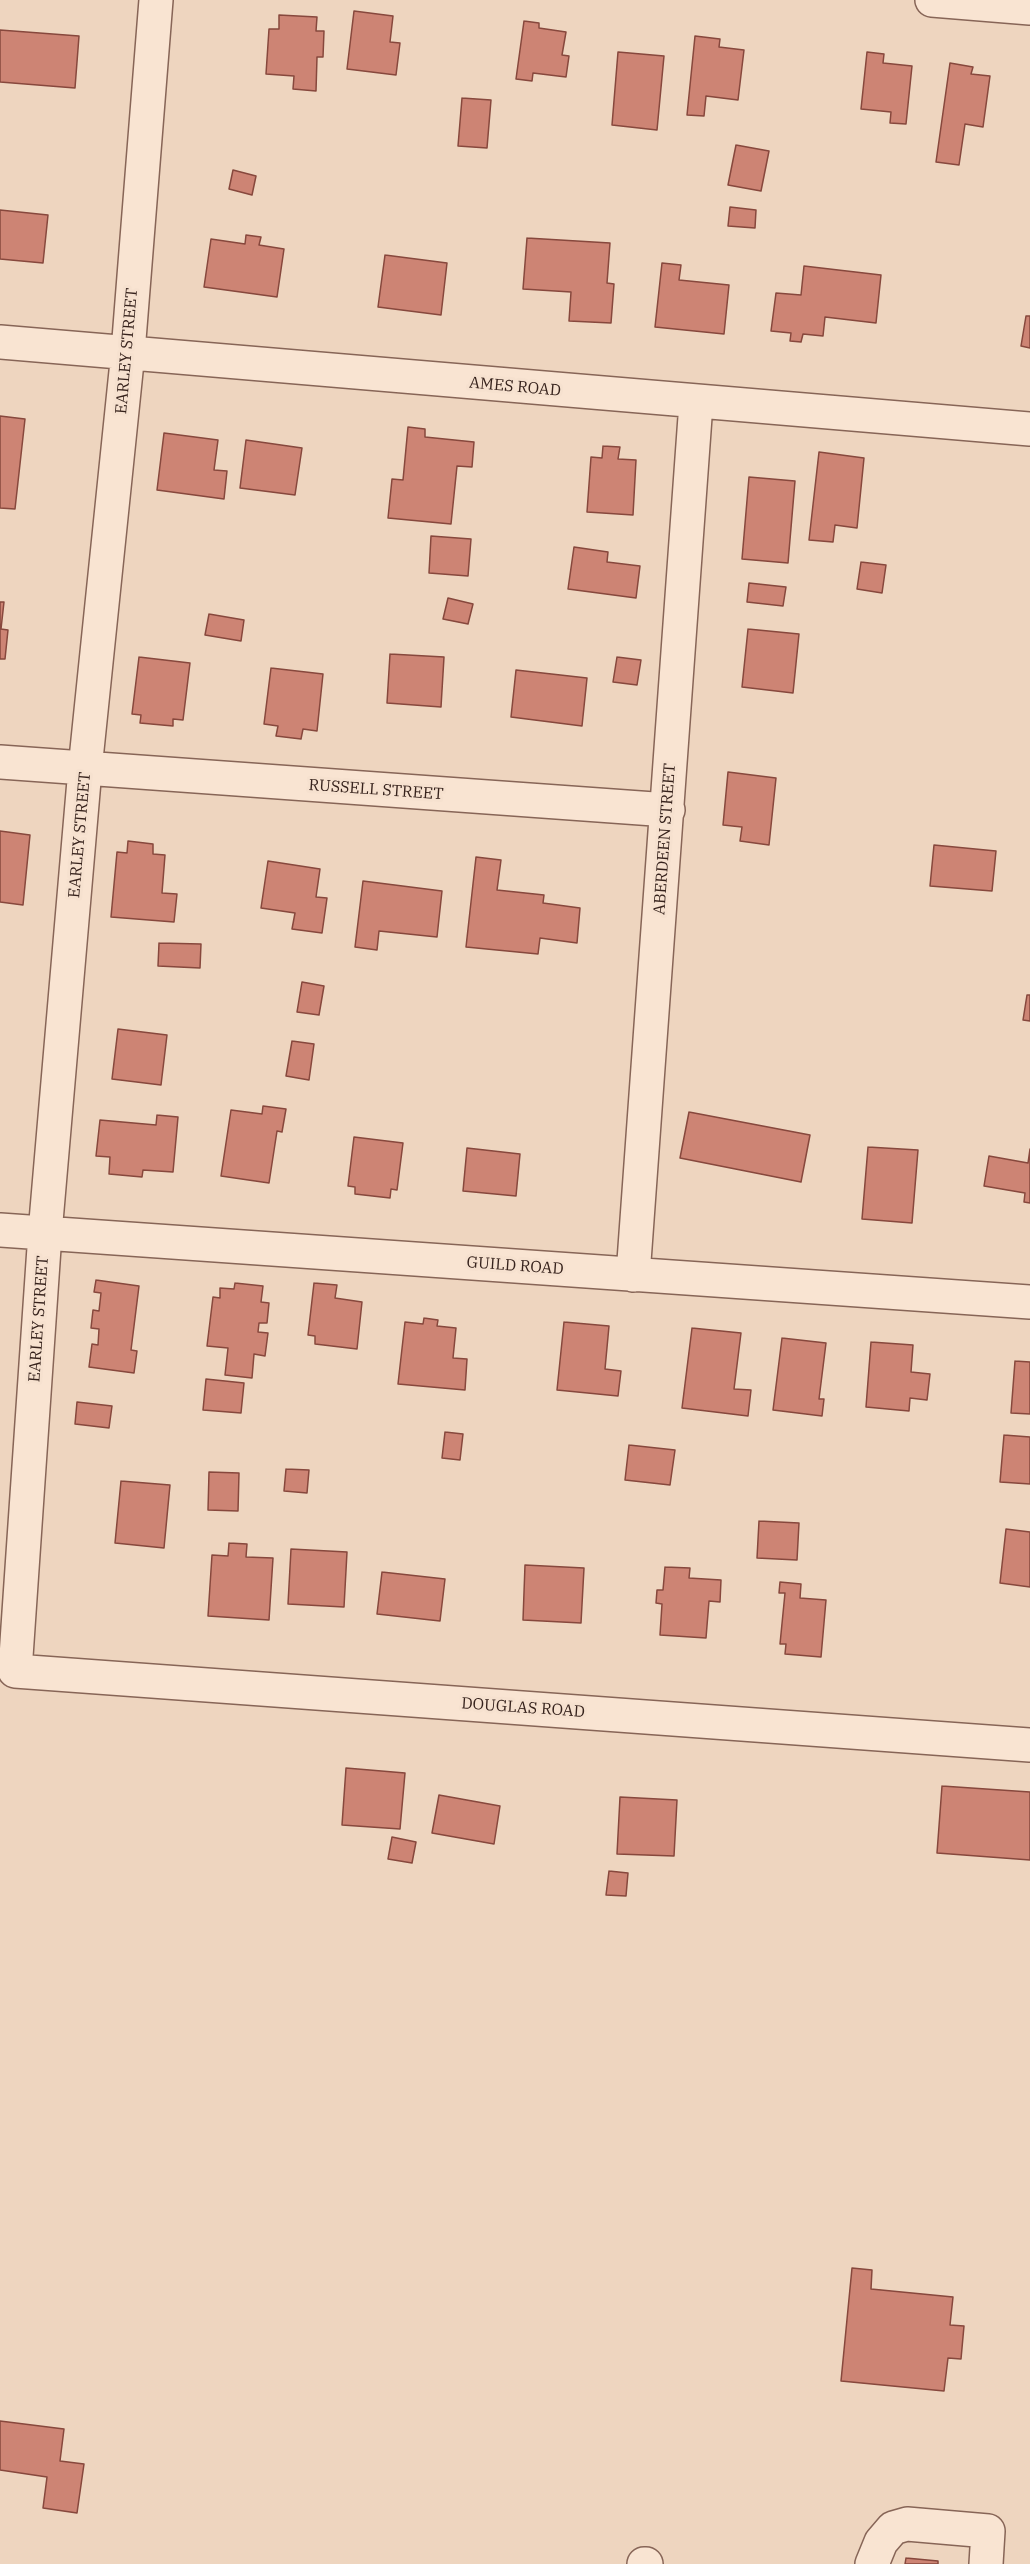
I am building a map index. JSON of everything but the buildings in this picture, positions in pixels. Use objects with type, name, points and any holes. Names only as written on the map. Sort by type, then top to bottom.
[{"type":"street","name":"EARLEY STREET","points":[[15,1671],[45,1233],[85,769],[128,352],[156,0]]},
{"type":"street","points":[[932,0],[1030,8]]},
{"type":"street","name":"AMES ROAD","points":[[0,342],[1030,429]]},
{"type":"street","name":"ABERDEEN STREET","points":[[633,1275],[696,402]]},
{"type":"street","name":"RUSSELL STREET","points":[[0,762],[668,810]]},
{"type":"street","name":"GUILD ROAD","points":[[0,1230],[1030,1302]]},
{"type":"street","name":"DOUGLAS ROAD","points":[[15,1671],[1030,1745]]},
{"type":"street","points":[[872,2564],[880,2542],[886,2535],[893,2528],[907,2524],[988,2531],[986,2564]]}]
